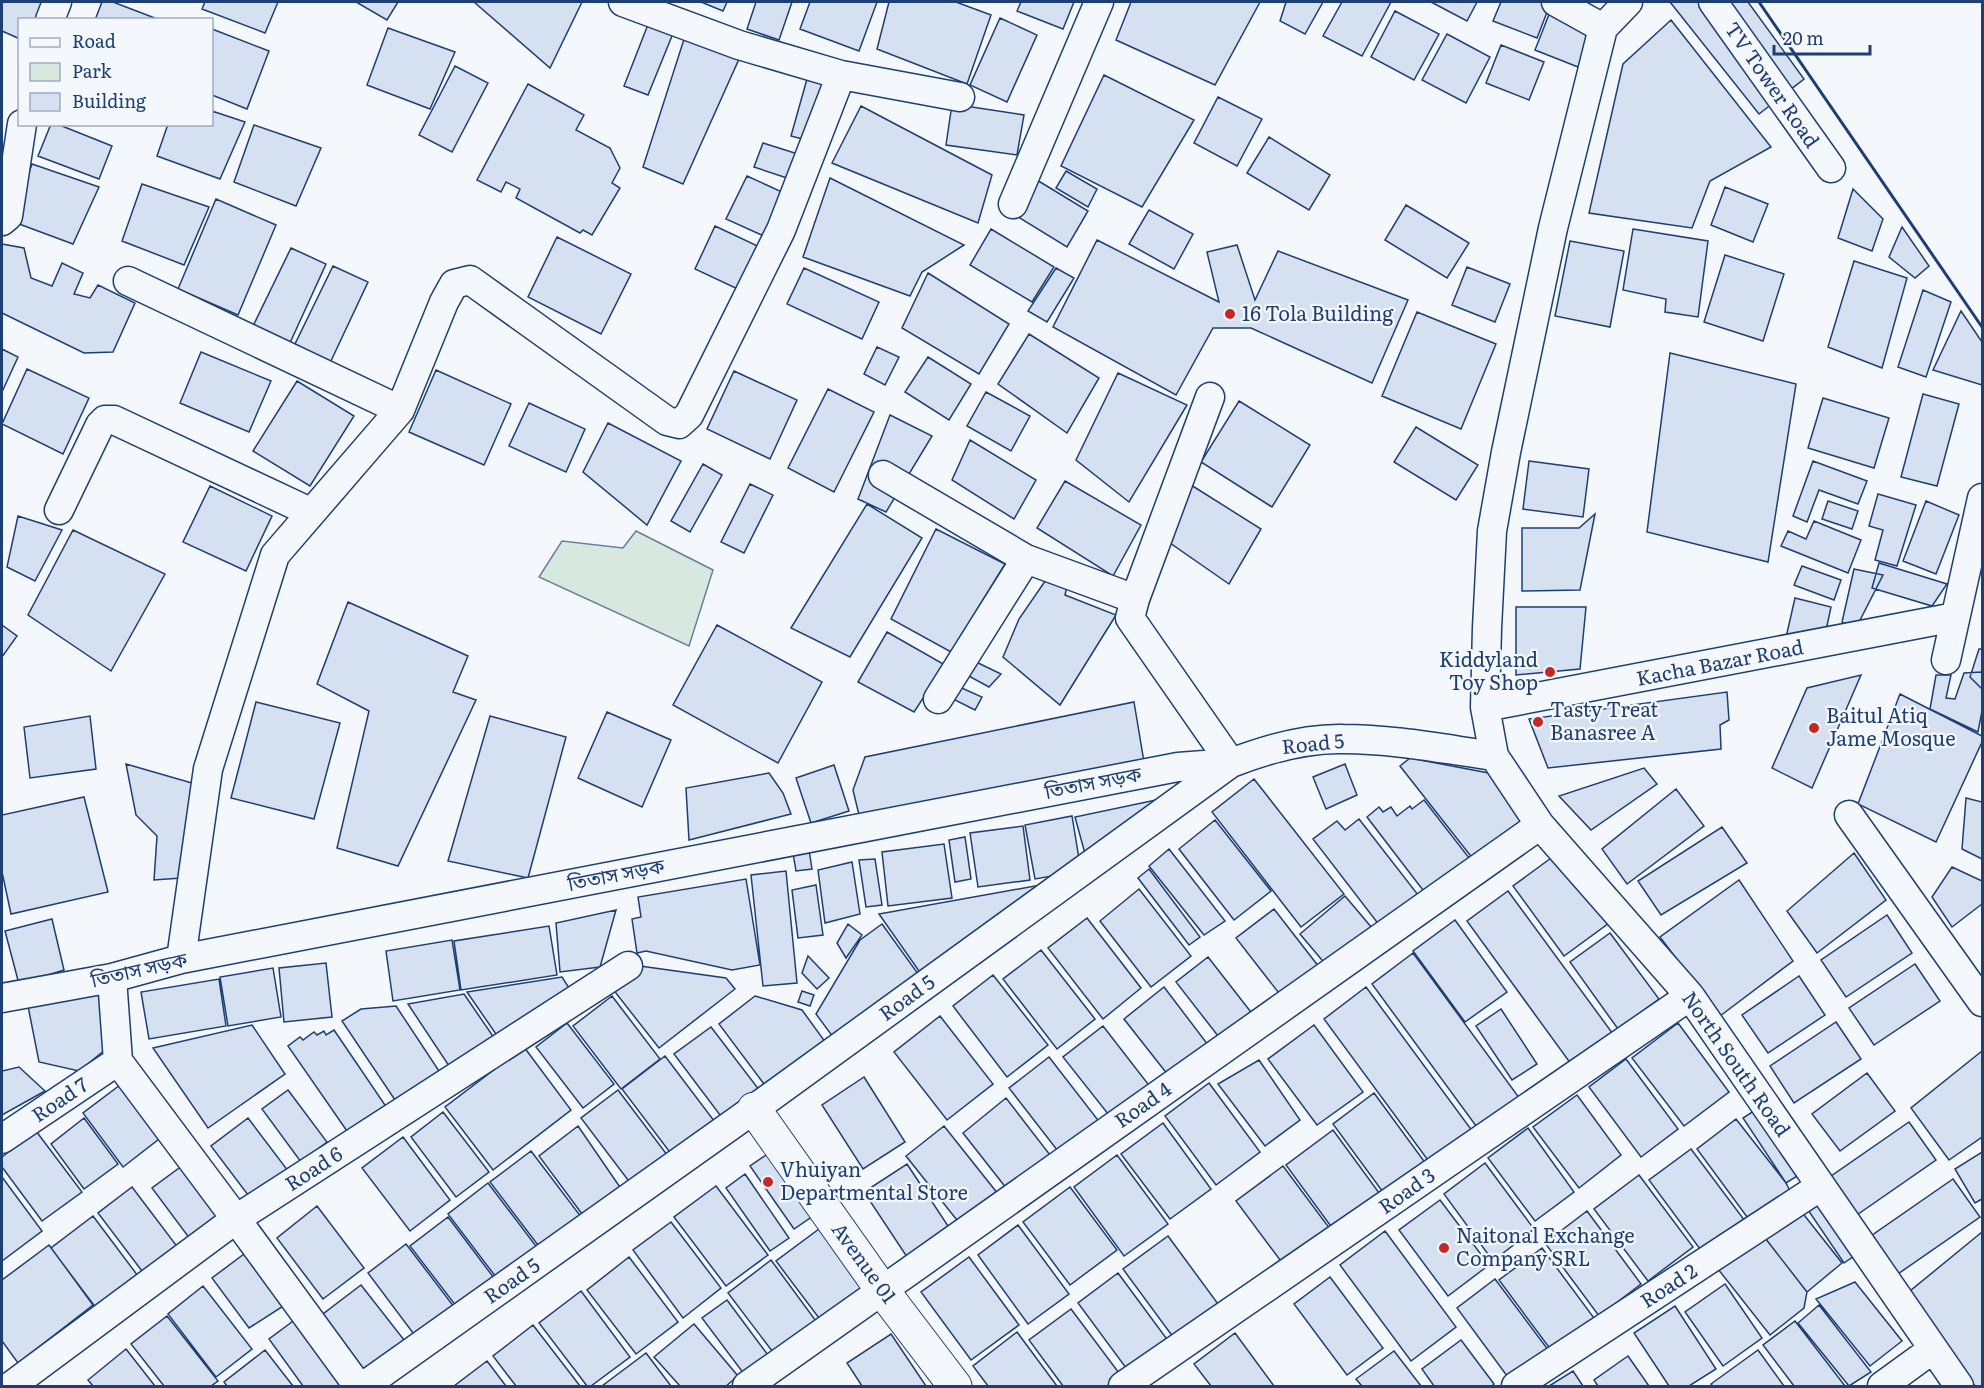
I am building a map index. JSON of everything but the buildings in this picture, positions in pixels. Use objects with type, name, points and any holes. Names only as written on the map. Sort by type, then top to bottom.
[{"type":"street","points":[[51,18],[57,2]]},
{"type":"street","points":[[623,2],[739,45],[841,75],[960,97]]},
{"type":"street","points":[[1013,204],[1099,2]]},
{"type":"street","points":[[1556,2],[1603,28]]},
{"type":"street","points":[[1494,756],[1485,707],[1492,531],[1506,452],[1553,228],[1603,28],[1628,2]]},
{"type":"street","name":"TV Tower Road","points":[[1713,2],[1831,168]]},
{"type":"street","points":[[181,959],[208,769],[275,555],[400,410],[444,302],[454,284],[470,280],[667,421],[679,424],[689,414],[781,230],[841,75]]},
{"type":"street","points":[[2,221],[8,216],[22,126]]},
{"type":"street","points":[[128,281],[400,410]]},
{"type":"street","points":[[1210,397],[1130,618],[1232,763]]},
{"type":"street","points":[[59,510],[100,425],[105,420],[114,420],[310,512]]},
{"type":"street","points":[[883,475],[1026,559],[1135,599]]},
{"type":"street","points":[[1946,660],[1983,498]]},
{"type":"street","points":[[938,699],[1026,559]]},
{"type":"street","name":"Kacha Bazar Road","points":[[1485,707],[1955,618]]},
{"type":"street","name":"Road 5","points":[[364,1386],[754,1110],[1232,763],[1268,749],[1342,738],[1426,746],[1494,756]]},
{"type":"street","name":"North South Road","points":[[1494,756],[1540,825],[1690,996],[1959,1386]]},
{"type":"street","name":"তিতাস সড়ক","points":[[2,998],[112,978],[181,959],[1179,766],[1232,763]]},
{"type":"street","points":[[1849,815],[1983,1002]]},
{"type":"street","name":"Road 4","points":[[747,1386],[1540,825]]},
{"type":"street","name":"Road 6","points":[[11,1386],[236,1219],[628,966]]},
{"type":"street","points":[[112,978],[118,1061],[358,1386]]},
{"type":"street","name":"Road 3","points":[[1123,1386],[1690,996]]},
{"type":"street","name":"Road 7","points":[[2,1139],[118,1061]]},
{"type":"street","name":"Avenue 01","points":[[754,1110],[882,1290],[955,1386]]},
{"type":"street","name":"Road 2","points":[[1516,1386],[1821,1186]]},
{"type":"street","points":[[1882,1386],[1933,1349]]},
{"type":"green space","points":[[636,531],[713,570],[689,646],[539,577],[562,541],[623,548]]},
{"type":"wall","points":[[1759,2],[1982,327]]},
{"type":"place","name":"16 Tola Building","points":[[1230,314]]},
{"type":"place","name":"Kiddyland Toy Shop","points":[[1550,672]]},
{"type":"place","name":"Tasty Treat Banasree A","points":[[1538,722]]},
{"type":"place","name":"Baitul Atiq Jame Mosque","points":[[1814,728]]},
{"type":"place","name":"Vhuiyan Departmental Store","points":[[768,1182]]},
{"type":"place","name":"Naitonal Exchange Company SRL","points":[[1444,1248]]}]
